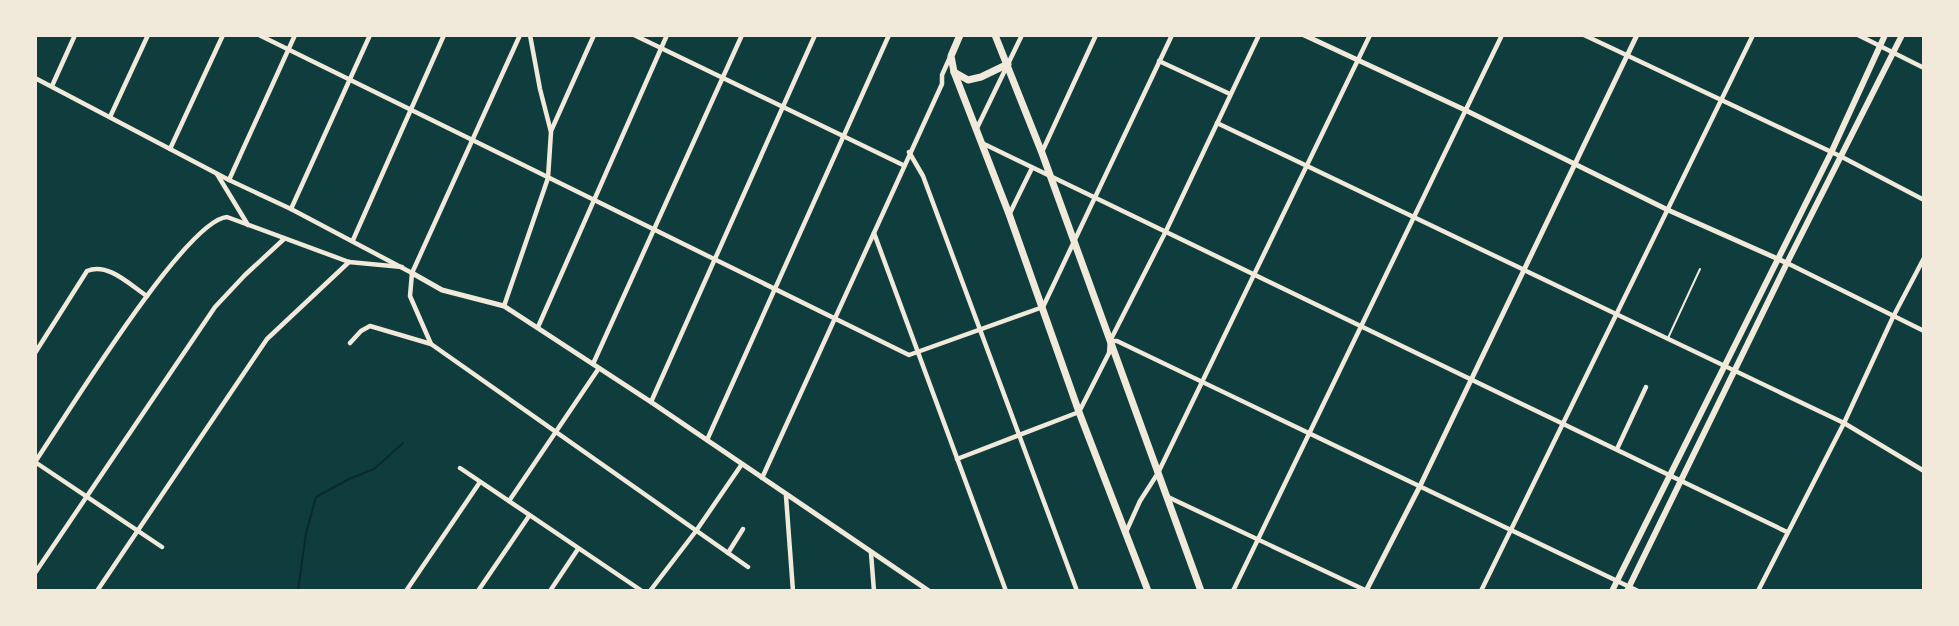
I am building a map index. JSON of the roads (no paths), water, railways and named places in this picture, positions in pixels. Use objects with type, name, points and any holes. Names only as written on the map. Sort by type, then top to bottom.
[{"type":"main road","points":[[960,35],[951,56],[954,72],[1147,591]]},
{"type":"main road","points":[[995,35],[1042,153],[1201,591]]},
{"type":"main road","points":[[1612,591],[1831,153],[1885,35]]},
{"type":"main road","points":[[1628,589],[1902,35]]},
{"type":"main road","points":[[954,72],[968,80],[1008,64]]},
{"type":"street","points":[[52,86],[75,35]]},
{"type":"street","points":[[110,117],[148,35]]},
{"type":"street","points":[[170,149],[223,35]]},
{"type":"street","points":[[259,35],[909,355],[1043,307],[1172,35]]},
{"type":"street","points":[[229,180],[295,35]]},
{"type":"street","points":[[292,209],[370,35]]},
{"type":"street","points":[[353,240],[444,35]]},
{"type":"street","points":[[431,344],[410,296],[412,273],[520,35]]},
{"type":"street","points":[[504,306],[548,178],[551,132],[530,35]]},
{"type":"street","points":[[551,132],[594,35]]},
{"type":"street","points":[[634,35],[903,165]]},
{"type":"street","points":[[538,327],[667,35]]},
{"type":"street","points":[[509,501],[557,432],[596,366],[742,35]]},
{"type":"street","points":[[651,402],[815,35]]},
{"type":"street","points":[[707,440],[889,35]]},
{"type":"street","points":[[977,128],[1022,35]]},
{"type":"street","points":[[1042,153],[1096,35]]},
{"type":"street","points":[[957,459],[1079,412],[1108,353],[1110,341],[1166,231],[1259,35]]},
{"type":"street","points":[[1304,35],[1465,110],[1668,210],[1787,263],[1924,331]]},
{"type":"street","points":[[1125,532],[1158,473],[1370,35]]},
{"type":"street","points":[[1233,591],[1502,35]]},
{"type":"street","points":[[1584,35],[1842,157],[1924,200]]},
{"type":"street","points":[[1167,496],[1367,591],[1637,35]]},
{"type":"street","points":[[1480,591],[1753,35]]},
{"type":"street","points":[[1858,35],[1924,68]]},
{"type":"street","points":[[942,83],[942,75],[951,56]]},
{"type":"street","points":[[1159,61],[1230,94]]},
{"type":"street","points":[[762,478],[909,152],[942,83],[954,72]]},
{"type":"street","points":[[35,78],[229,180],[353,240],[442,290],[504,306],[651,402],[929,591]]},
{"type":"street","points":[[1217,123],[1844,424],[1924,471]]},
{"type":"street","points":[[982,143],[1787,532]]},
{"type":"street","points":[[909,152],[923,176],[1077,591]]},
{"type":"street","points":[[1009,214],[1032,167]]},
{"type":"street","points":[[216,173],[248,225]]},
{"type":"street","points":[[162,547],[35,462],[176,257],[219,218],[227,217],[349,262],[402,267]]},
{"type":"street","points":[[874,232],[1006,591]]},
{"type":"street","points":[[35,573],[215,307],[284,239]]},
{"type":"street","points":[[1758,591],[1844,424],[1893,317],[1924,258]]},
{"type":"street","points":[[97,591],[267,339],[349,262]]},
{"type":"street","points":[[35,353],[88,271],[96,267],[106,269],[147,296]]},
{"type":"street","points":[[350,343],[370,326],[431,344],[748,567]]},
{"type":"street","points":[[1110,341],[1117,341],[1628,589],[1638,591]]},
{"type":"street","points":[[1617,449],[1646,387]]},
{"type":"street","points":[[650,591],[742,464]]},
{"type":"street","points":[[460,468],[642,591]]},
{"type":"street","points":[[406,591],[480,482]]},
{"type":"street","points":[[786,496],[793,591]]},
{"type":"street","points":[[478,591],[529,516]]},
{"type":"street","points":[[728,553],[743,529]]},
{"type":"street","points":[[550,591],[578,549]]},
{"type":"street","points":[[871,553],[874,591]]},
{"type":"lane","points":[[1667,340],[1700,269]]},
{"type":"waterway","points":[[298,591],[306,533],[316,497],[374,469],[403,443]]}]
